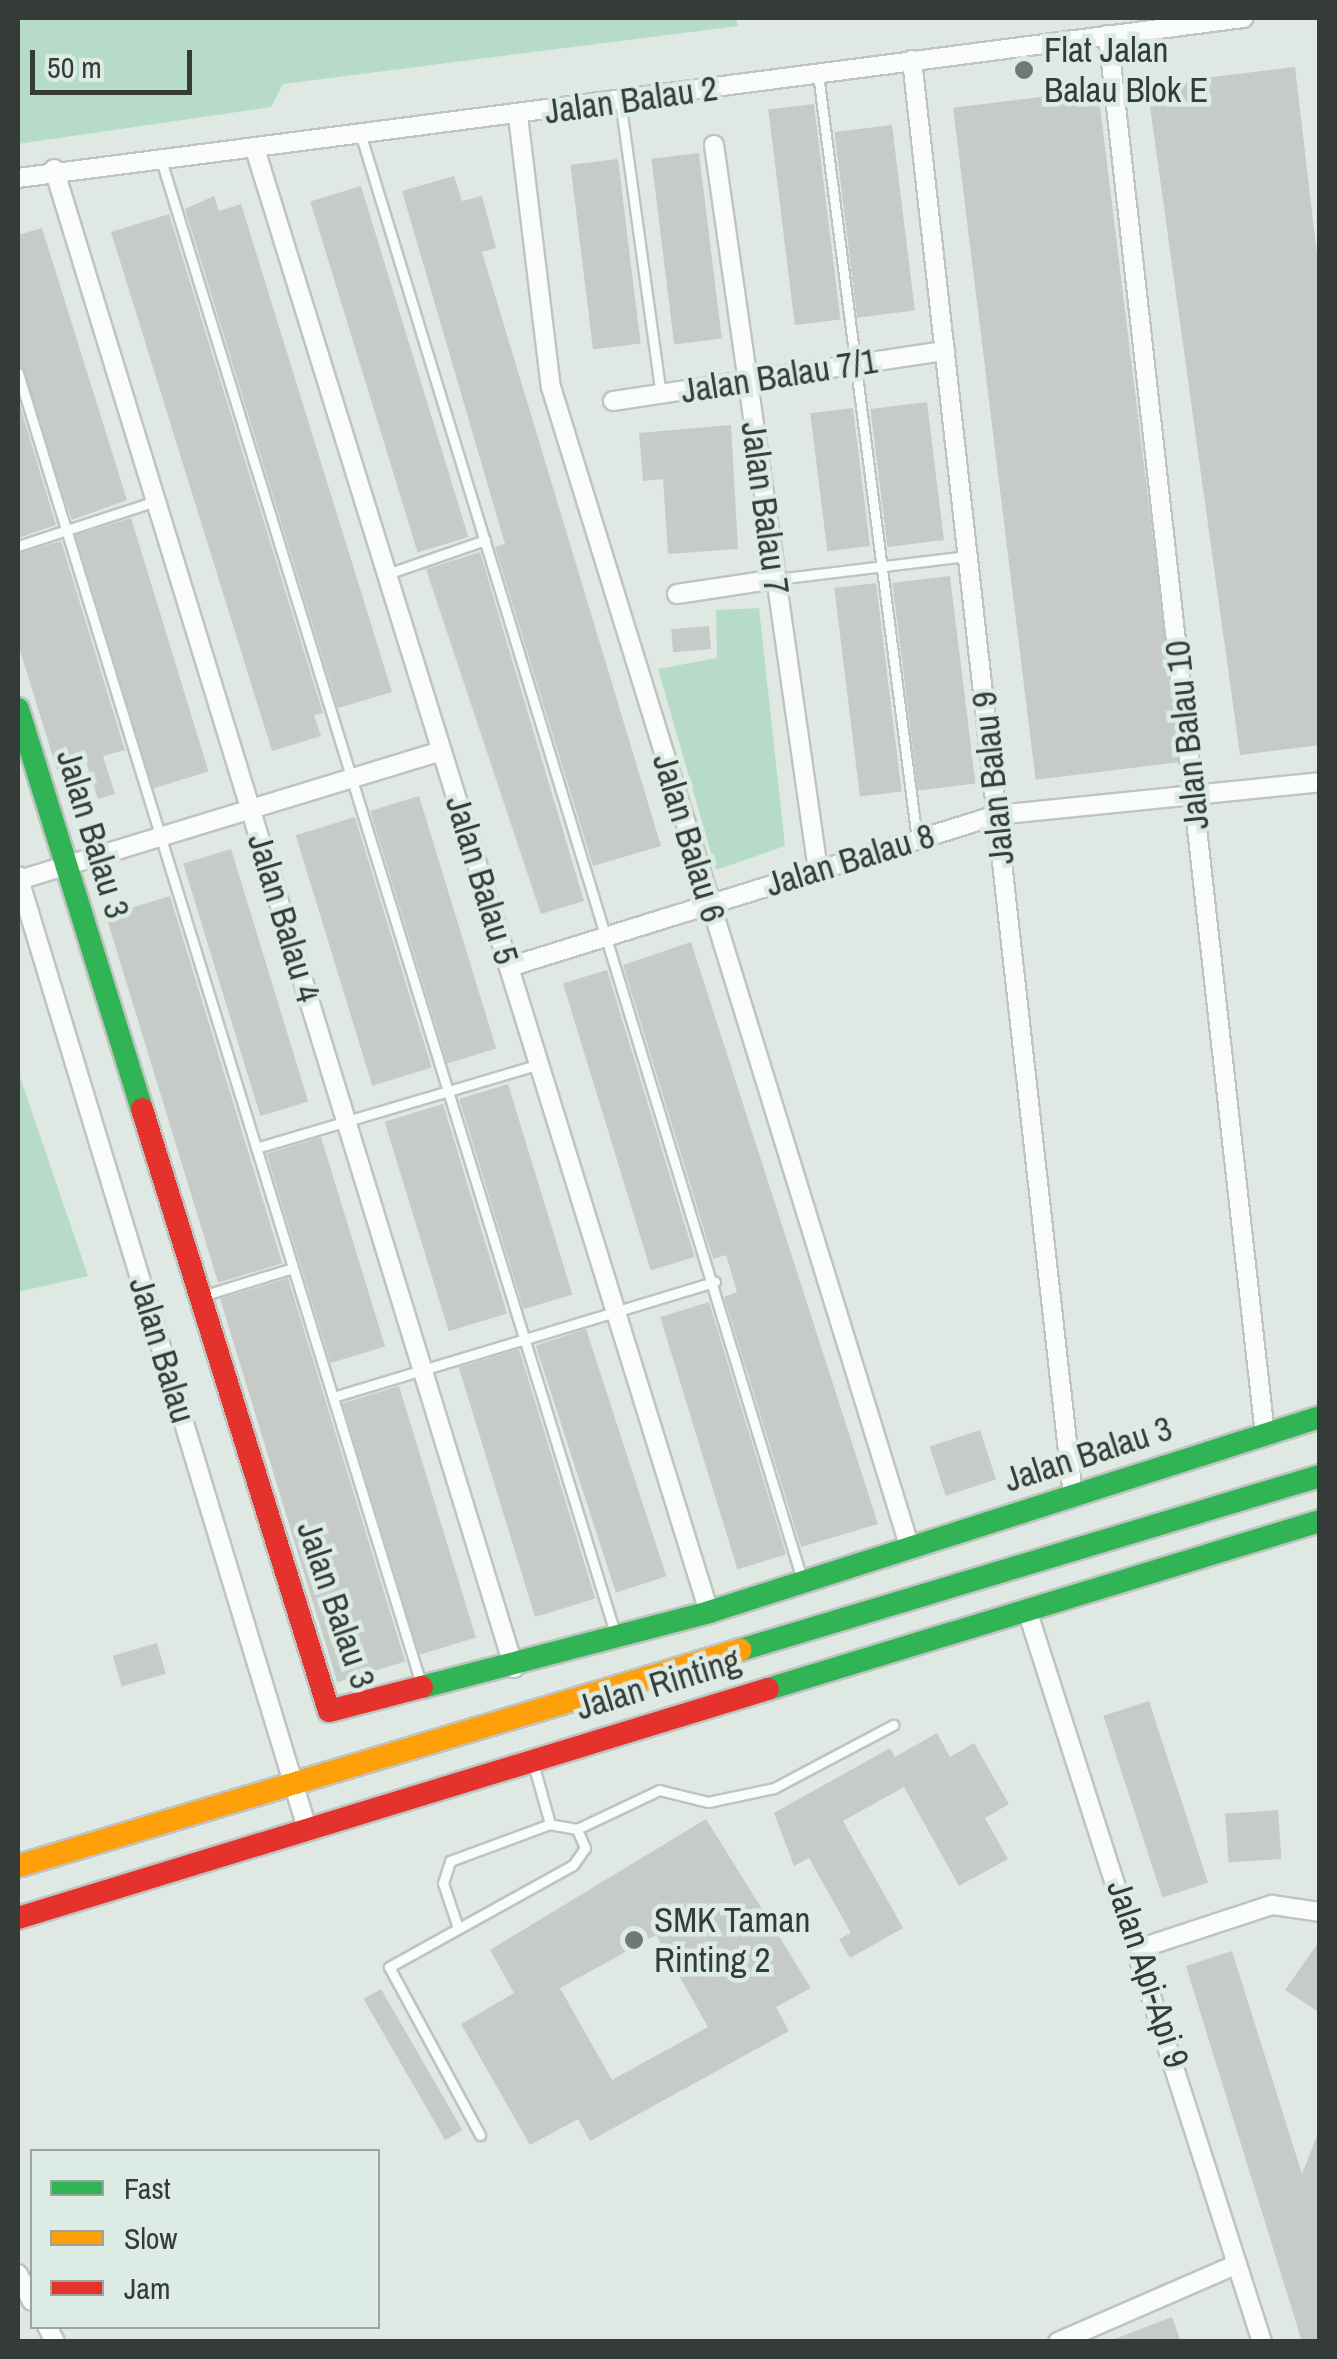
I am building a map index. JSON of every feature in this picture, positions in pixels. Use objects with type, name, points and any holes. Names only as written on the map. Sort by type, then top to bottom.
[{"type":"main road","name":"Jalan Balau 3","points":[[18,709],[329,1711],[514,1668],[710,1612],[1320,1416]]},
{"type":"main road","name":"Jalan Rinting","points":[[18,1866],[292,1779],[1320,1476]]},
{"type":"main road","name":"Jalan Rinting","points":[[18,1918],[306,1825],[1320,1520]]},
{"type":"street","name":"Jalan Balau 2","points":[[18,178],[159,154],[255,149],[360,136],[1244,18]]},
{"type":"street","name":"Jalan Balau 10","points":[[1108,35],[1265,1434]]},
{"type":"street","name":"Jalan Balau 9","points":[[912,60],[1073,1496]]},
{"type":"street","name":"Jalan Balau 6","points":[[518,116],[551,387],[910,1548]]},
{"type":"street","name":"Jalan Balau 7","points":[[714,145],[818,870]]},
{"type":"street","name":"Jalan Balau 5","points":[[255,149],[710,1612]]},
{"type":"street","name":"Jalan Balau 4","points":[[54,169],[514,1668]]},
{"type":"street","name":"Jalan Balau 7/1","points":[[613,401],[944,351]]},
{"type":"street","points":[[677,594],[776,579]]},
{"type":"street","points":[[18,878],[442,751]]},
{"type":"street","name":"Jalan Balau 8","points":[[509,967],[997,814],[1320,782]]},
{"type":"street","name":"Jalan Balau","points":[[18,878],[306,1825]]},
{"type":"street","name":"Jalan Api-Api 9","points":[[1027,1610],[1141,1948],[1262,2342]]},
{"type":"street","points":[[1141,1948],[1272,1905],[1320,1912]]},
{"type":"street","points":[[1058,2342],[1237,2264]]},
{"type":"lane","points":[[818,72],[859,364],[917,840]]},
{"type":"lane","points":[[620,100],[660,394]]},
{"type":"lane","points":[[360,136],[715,1282],[803,1582]]},
{"type":"lane","points":[[159,154],[616,1638]]},
{"type":"lane","points":[[18,373],[424,1691]]},
{"type":"lane","points":[[18,546],[156,502]]},
{"type":"lane","points":[[387,574],[485,540]]},
{"type":"lane","points":[[776,579],[968,556]]},
{"type":"lane","points":[[256,1148],[539,1064]]},
{"type":"lane","points":[[200,1297],[293,1268]]},
{"type":"lane","points":[[333,1397],[715,1282]]},
{"type":"lane","points":[[457,1925],[443,1883],[450,1862],[550,1824],[578,1829],[659,1790],[708,1802],[774,1788],[893,1725]]},
{"type":"lane","points":[[532,1758],[550,1824]]},
{"type":"lane","points":[[480,2135],[389,1973],[396,1957],[573,1866],[585,1848],[578,1829]]},
{"type":"green space","points":[[18,18],[736,18],[738,26],[283,84],[271,107],[18,144]]},
{"type":"green space","points":[[759,608],[785,846],[716,870],[658,669],[717,658],[716,610]]},
{"type":"green space","points":[[18,1071],[88,1276],[18,1292]]},
{"type":"building","points":[[1295,67],[1320,280],[1320,745],[1240,755],[1147,85]]},
{"type":"building","points":[[1098,90],[1181,762],[1036,780],[953,108]]},
{"type":"building","points":[[814,104],[840,319],[795,325],[768,110]]},
{"type":"building","points":[[892,125],[915,311],[857,318],[834,132]]},
{"type":"building","points":[[699,153],[722,339],[674,344],[651,159]]},
{"type":"building","points":[[618,159],[641,344],[593,349],[570,165]]},
{"type":"building","points":[[454,176],[462,201],[482,196],[496,248],[482,252],[661,846],[593,866],[495,547],[505,544],[402,191]]},
{"type":"building","points":[[361,186],[468,537],[418,552],[310,201]]},
{"type":"building","points":[[214,196],[219,211],[241,204],[392,692],[338,708],[185,209]]},
{"type":"building","points":[[169,214],[323,713],[314,715],[321,736],[272,751],[111,232]]},
{"type":"building","points":[[42,228],[127,500],[72,520],[18,365],[18,235]]},
{"type":"building","points":[[18,399],[56,525],[18,538]]},
{"type":"building","points":[[927,402],[944,540],[887,547],[870,409]]},
{"type":"building","points":[[853,408],[870,546],[827,551],[810,413]]},
{"type":"building","points":[[731,425],[738,549],[668,554],[663,479],[643,481],[639,433]]},
{"type":"building","points":[[131,518],[208,771],[153,788],[76,535]]},
{"type":"building","points":[[61,541],[125,750],[103,756],[115,794],[98,799],[86,762],[57,770],[18,644],[18,554]]},
{"type":"building","points":[[480,552],[584,901],[541,914],[426,569]]},
{"type":"building","points":[[950,576],[975,783],[918,791],[892,583]]},
{"type":"building","points":[[876,583],[902,791],[860,797],[834,588]]},
{"type":"building","points":[[709,626],[711,649],[673,652],[671,629]]},
{"type":"building","points":[[419,796],[496,1048],[447,1063],[370,811]]},
{"type":"building","points":[[355,817],[432,1068],[372,1086],[296,835]]},
{"type":"building","points":[[231,849],[308,1101],[260,1116],[183,864]]},
{"type":"building","points":[[170,896],[282,1263],[218,1283],[106,916]]},
{"type":"building","points":[[691,942],[878,1524],[801,1547],[724,1297],[737,1292],[726,1255],[713,1259],[623,965]]},
{"type":"building","points":[[607,970],[695,1257],[651,1270],[563,983]]},
{"type":"building","points":[[508,1084],[572,1294],[524,1309],[459,1099]]},
{"type":"building","points":[[443,1104],[507,1313],[449,1331],[385,1122]]},
{"type":"building","points":[[321,1137],[385,1346],[331,1363],[266,1154]]},
{"type":"building","points":[[288,1278],[405,1661],[337,1682],[220,1299]]},
{"type":"building","points":[[709,1302],[786,1554],[737,1569],[660,1317]]},
{"type":"building","points":[[586,1329],[666,1576],[616,1593],[536,1345]]},
{"type":"building","points":[[519,1349],[595,1599],[535,1617],[459,1367]]},
{"type":"building","points":[[399,1386],[476,1638],[419,1655],[343,1403]]},
{"type":"building","points":[[980,1430],[996,1479],[946,1496],[930,1446]]},
{"type":"building","points":[[157,1643],[166,1674],[122,1686],[113,1656]]},
{"type":"building","points":[[1149,1701],[1208,1883],[1162,1897],[1103,1716]]},
{"type":"building","points":[[937,1733],[950,1757],[974,1743],[1009,1804],[985,1818],[1008,1859],[959,1886],[904,1787],[843,1821],[903,1928],[850,1958],[839,1939],[851,1933],[809,1858],[794,1866],[774,1813],[890,1748],[895,1757]]},
{"type":"building","points":[[1278,1810],[1281,1859],[1229,1863],[1225,1814]]},
{"type":"building","points":[[706,1819],[811,1988],[776,2007],[789,2031],[590,2141],[578,2119],[530,2145],[461,2024],[514,1993],[490,1950]],"holes":[[[656,1935],[708,2027],[612,2080],[560,1988]]]},
{"type":"building","points":[[1320,1940],[1320,2013],[1285,1990]]},
{"type":"building","points":[[1232,1951],[1302,2174],[1320,2128],[1320,2342],[1302,2342],[1186,1966]]},
{"type":"building","points":[[381,1989],[462,2130],[445,2140],[364,1999]]},
{"type":"building","points":[[1172,2317],[1181,2342],[1112,2340]]},
{"type":"traffic: fast","points":[[18,709],[142,1109]]},
{"type":"traffic: fast","points":[[422,1687],[709,1612],[1320,1417]]},
{"type":"traffic: fast","points":[[740,1650],[1320,1476]]},
{"type":"traffic: fast","points":[[768,1689],[1320,1521]]},
{"type":"traffic: slow","points":[[18,1866],[740,1650]]},
{"type":"traffic: jam","points":[[142,1109],[329,1711],[422,1687]]},
{"type":"traffic: jam","points":[[18,1918],[768,1689]]},
{"type":"place","name":"Flat Jalan Balau Blok E","points":[[1024,70]]},
{"type":"place","name":"SMK Taman Rinting 2","points":[[634,1940]]}]
